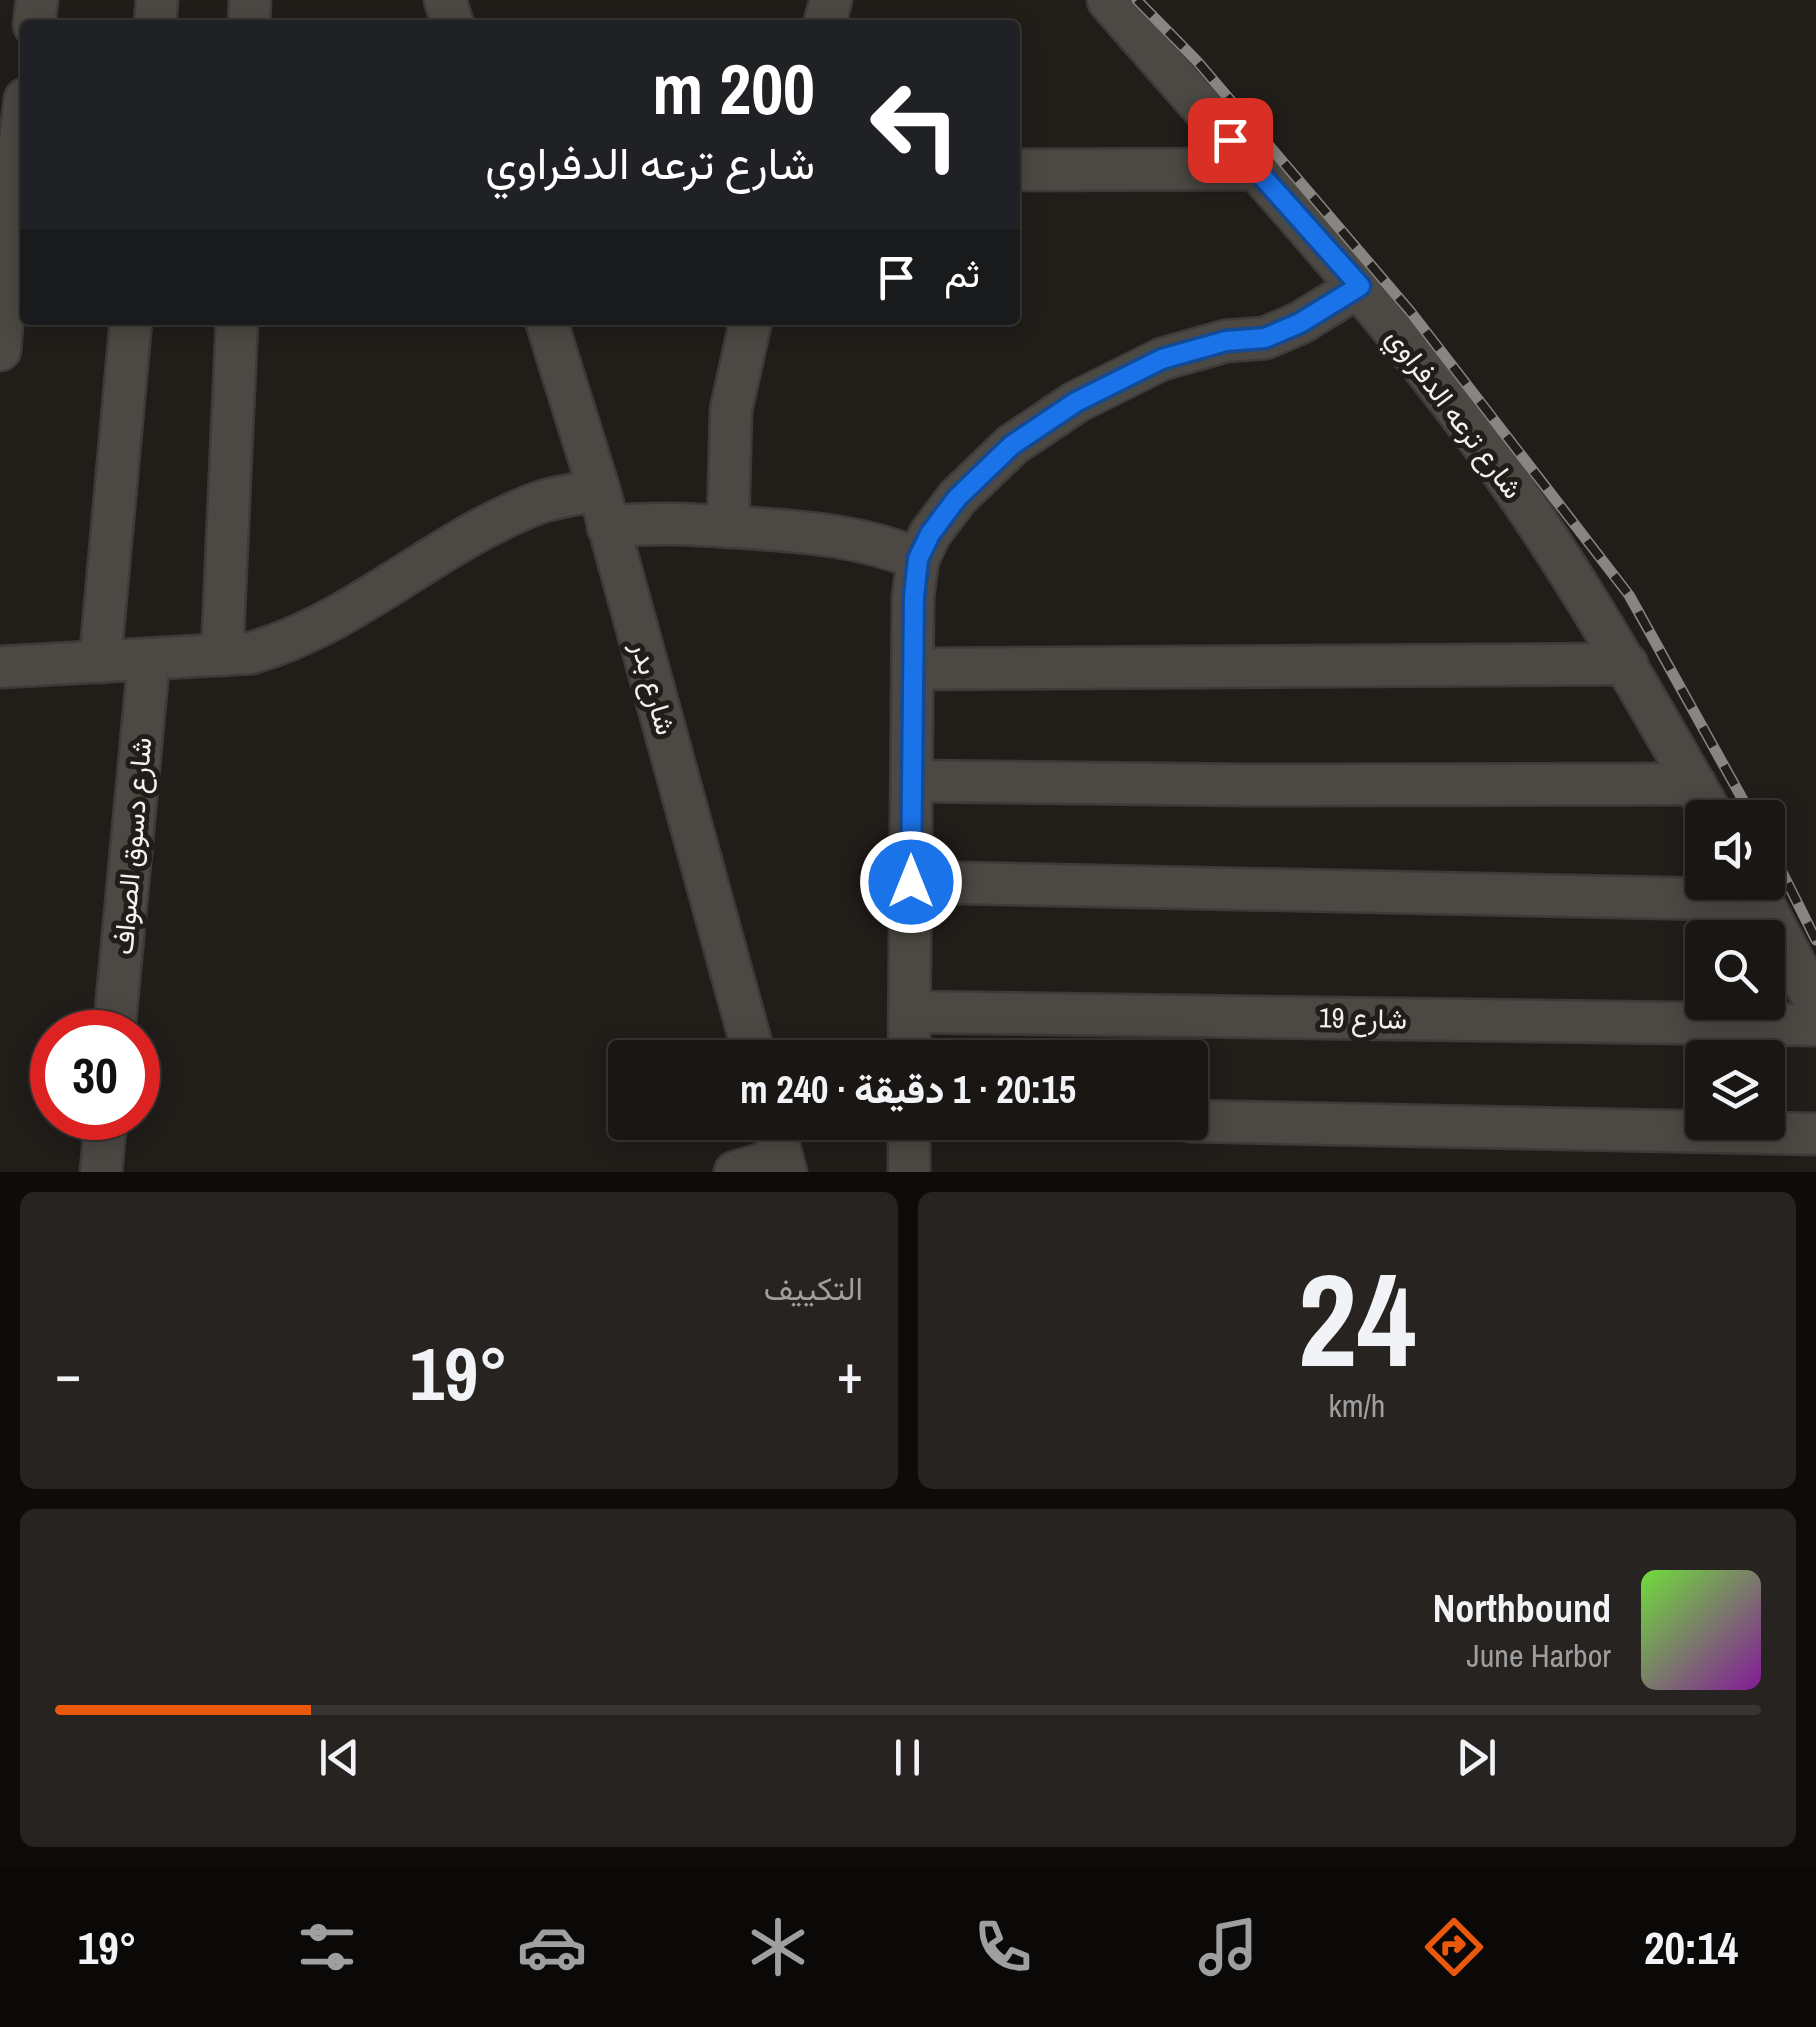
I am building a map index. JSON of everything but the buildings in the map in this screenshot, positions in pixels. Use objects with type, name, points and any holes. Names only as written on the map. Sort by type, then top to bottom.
[{"type":"street","name":"شارع ترعه الدفراوي","points":[[1108,0],[1360,286],[1484,446],[1627,664],[1703,800]]},
{"type":"street","points":[[0,350],[20,141]]},
{"type":"street","points":[[1020,170],[1254,169]]},
{"type":"street","points":[[909,1040],[913,670],[918,559],[957,498],[979,473],[1012,445],[1076,402],[1162,359],[1226,341],[1265,338],[1300,323],[1360,286]]},
{"type":"street","points":[[100,662],[131,325]]},
{"type":"street","points":[[222,655],[237,325]]},
{"type":"street","name":"شارع بدر","points":[[548,325],[604,509],[750,1040]]},
{"type":"street","points":[[728,526],[731,410],[750,325]]},
{"type":"street","points":[[0,666],[251,653],[289,642],[345,614],[478,530],[542,502],[682,522],[840,536],[880,543],[918,559]]},
{"type":"street","name":"شارع دسوق الصواف","points":[[116,1010],[149,659]]},
{"type":"street","points":[[913,670],[1627,664]]},
{"type":"street","points":[[912,781],[1250,785],[1685,800]]},
{"type":"street","points":[[911,882],[1685,890]]},
{"type":"street","points":[[1762,900],[1816,1004]]},
{"type":"street","name":"شارع 19","points":[[910,1012],[1816,1025]]},
{"type":"street","points":[[1208,1121],[1816,1134]]},
{"type":"street","points":[[101,1172],[104,1140]]},
{"type":"street","points":[[909,1140],[909,1172]]},
{"type":"street","points":[[735,1172],[780,1151]]},
{"type":"railway","points":[[1137,0],[1197,61],[1410,311],[1629,595],[1743,800]]},
{"type":"railway","points":[[1785,878],[1816,940]]},
{"type":"route","points":[[911,882],[914,597],[918,559],[930,534],[957,498],[1012,445],[1076,402],[1162,359],[1193,348],[1265,338],[1300,323],[1360,286],[1230,140]]}]
